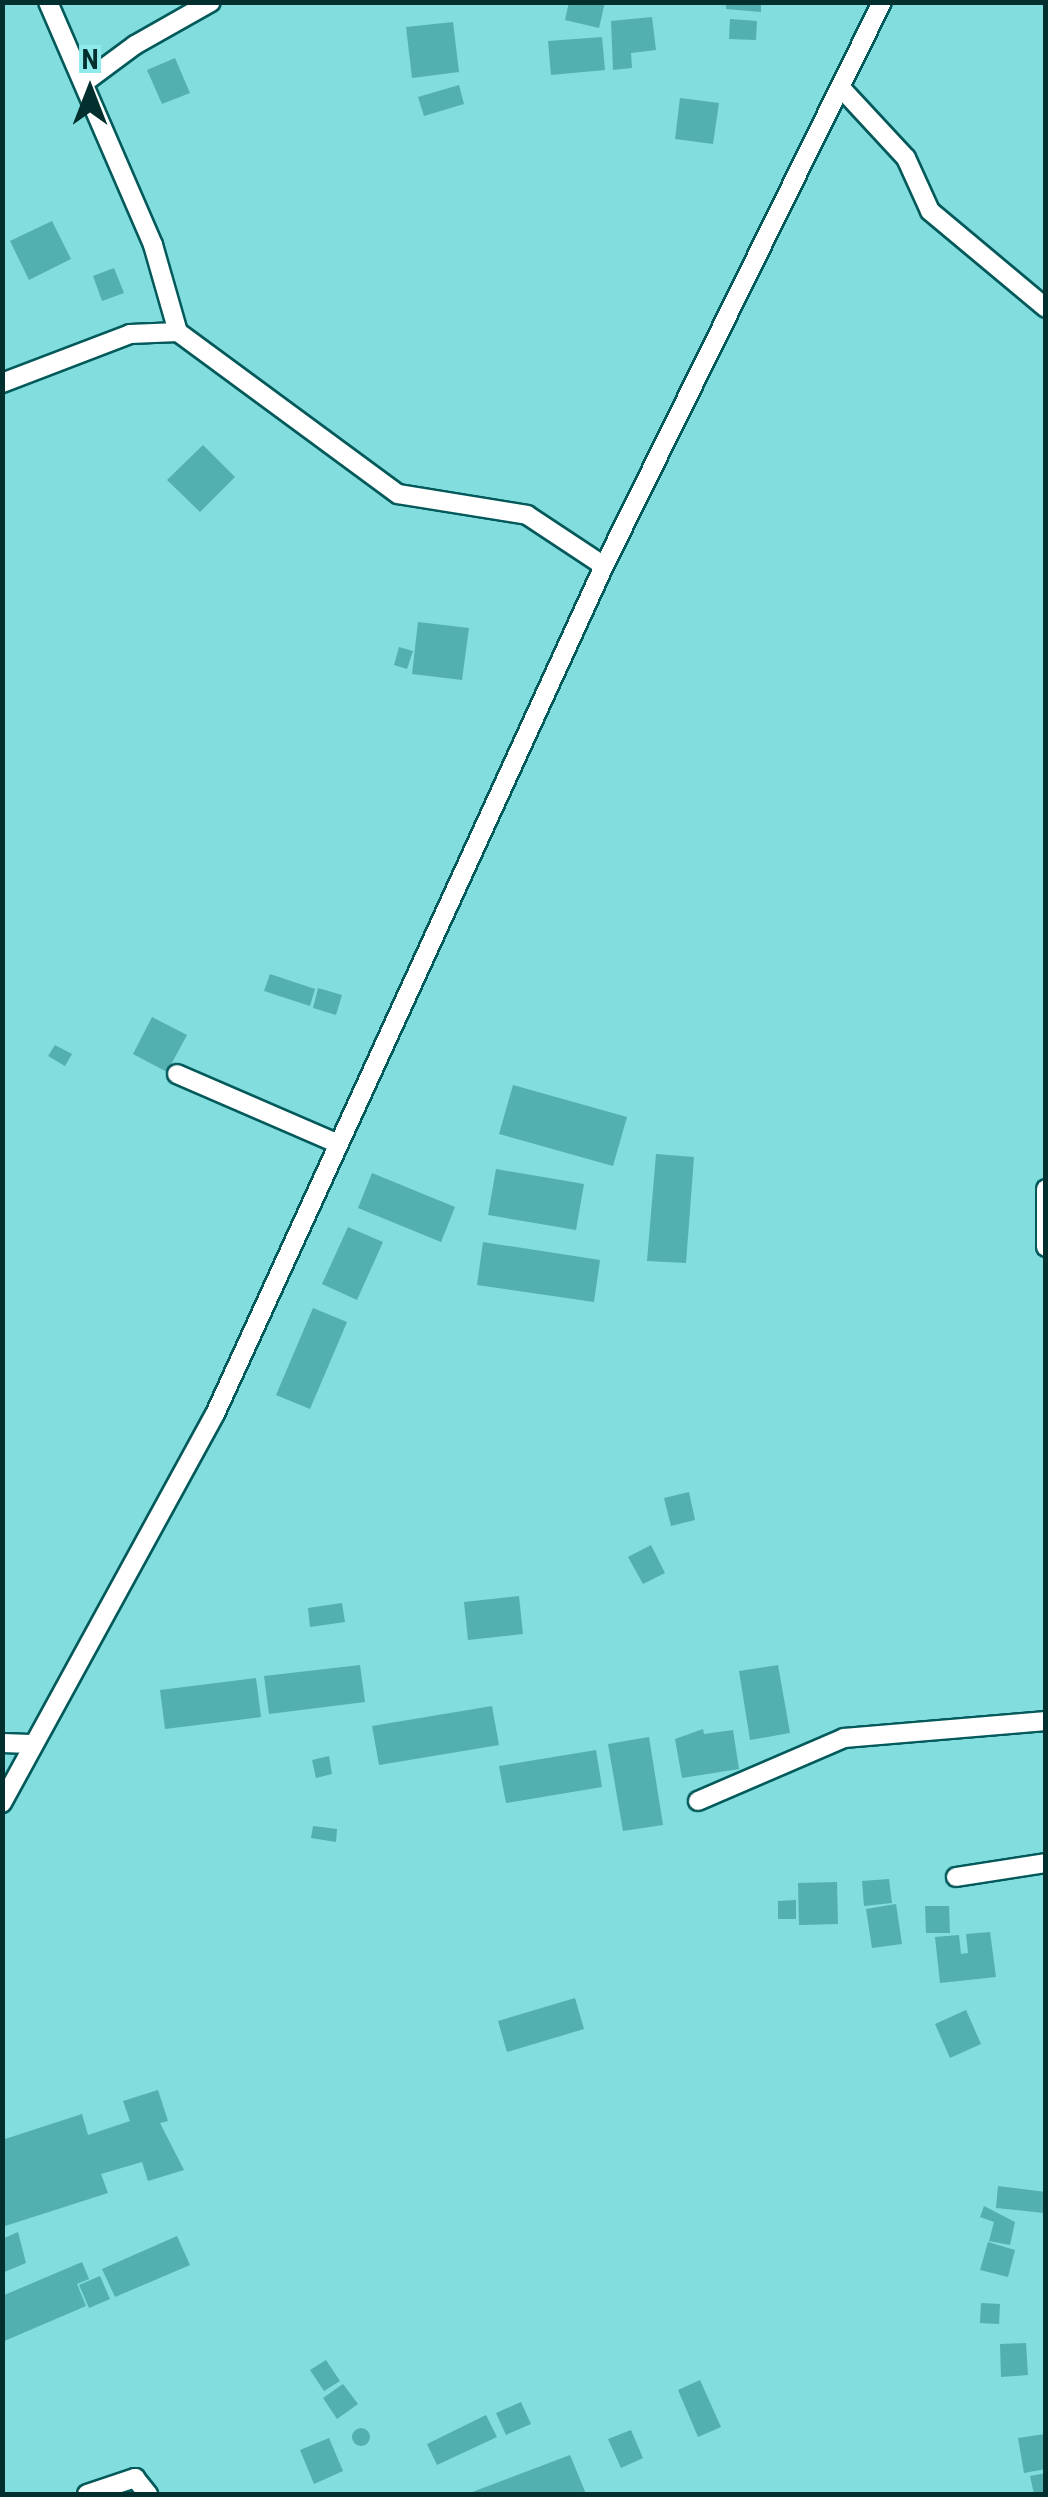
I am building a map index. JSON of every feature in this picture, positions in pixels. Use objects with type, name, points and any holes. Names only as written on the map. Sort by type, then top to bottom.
[{"type":"street","points":[[48,2],[153,245],[178,332],[385,486],[526,515],[604,566]]},
{"type":"street","points":[[85,82],[135,45],[211,2]]},
{"type":"street","points":[[2,1803],[215,1414],[604,566],[882,2]]},
{"type":"street","points":[[842,89],[906,158],[930,211],[1046,308]]},
{"type":"street","points":[[2,383],[130,334],[178,332]]},
{"type":"street","points":[[177,1074],[338,1144]]},
{"type":"street","points":[[1046,1189],[1046,1247]]},
{"type":"street","points":[[698,1800],[844,1738],[1046,1720]]},
{"type":"street","points":[[2,1744],[31,1744]]},
{"type":"street","points":[[956,1877],[1046,1863]]},
{"type":"street","points":[[86,2494],[135,2478],[148,2494]]},
{"type":"building","points":[[569,2],[605,2],[599,28],[565,20]]},
{"type":"building","points":[[726,2],[761,2],[761,12],[726,9]]},
{"type":"building","points":[[652,17],[656,50],[631,53],[632,68],[613,70],[611,21]]},
{"type":"building","points":[[730,19],[757,21],[756,40],[729,39]]},
{"type":"building","points":[[453,22],[459,72],[412,78],[406,27]]},
{"type":"building","points":[[602,37],[605,70],[551,75],[548,41]]},
{"type":"building","points":[[175,58],[190,93],[162,104],[147,70]]},
{"type":"building","points":[[459,85],[464,104],[424,116],[418,97]]},
{"type":"building","points":[[680,98],[719,103],[713,144],[675,139]]},
{"type":"building","points":[[52,221],[71,259],[29,280],[10,241]]},
{"type":"building","points":[[114,268],[124,293],[102,301],[93,276]]},
{"type":"building","points":[[203,445],[235,477],[200,512],[167,480]]},
{"type":"building","points":[[418,622],[469,628],[462,680],[412,674]]},
{"type":"building","points":[[399,647],[413,651],[407,669],[394,665]]},
{"type":"building","points":[[270,974],[315,989],[310,1006],[264,991]]},
{"type":"building","points":[[318,988],[342,995],[336,1015],[313,1008]]},
{"type":"building","points":[[152,1017],[187,1035],[167,1072],[133,1054]]},
{"type":"building","points":[[55,1045],[72,1054],[65,1066],[48,1056]]},
{"type":"building","points":[[513,1085],[627,1117],[613,1166],[499,1134]]},
{"type":"building","points":[[656,1154],[694,1157],[686,1263],[647,1261]]},
{"type":"building","points":[[496,1169],[584,1184],[576,1230],[488,1215]]},
{"type":"building","points":[[372,1173],[455,1207],[441,1242],[358,1208]]},
{"type":"building","points":[[348,1227],[383,1242],[357,1300],[322,1284]]},
{"type":"building","points":[[483,1242],[600,1260],[594,1302],[477,1285]]},
{"type":"building","points":[[313,1308],[347,1322],[310,1409],[276,1395]]},
{"type":"building","points":[[689,1492],[695,1520],[671,1526],[664,1498]]},
{"type":"building","points":[[651,1545],[665,1573],[643,1584],[628,1557]]},
{"type":"building","points":[[519,1596],[523,1634],[468,1640],[464,1602]]},
{"type":"building","points":[[342,1603],[345,1622],[310,1627],[308,1608]]},
{"type":"building","points":[[360,1665],[365,1702],[269,1714],[264,1676]]},
{"type":"building","points":[[778,1665],[790,1733],[750,1740],[739,1671]]},
{"type":"building","points":[[256,1678],[261,1717],[165,1729],[160,1690]]},
{"type":"building","points":[[492,1706],[499,1745],[379,1765],[372,1726]]},
{"type":"building","points":[[703,1729],[704,1734],[733,1730],[739,1769],[682,1778],[675,1739]]},
{"type":"building","points":[[649,1737],[663,1825],[623,1831],[608,1744]]},
{"type":"building","points":[[596,1750],[602,1787],[506,1803],[499,1766]]},
{"type":"building","points":[[329,1756],[332,1774],[316,1778],[312,1760]]},
{"type":"building","points":[[313,1826],[337,1829],[336,1842],[311,1838]]},
{"type":"building","points":[[889,1879],[892,1903],[864,1906],[862,1881]]},
{"type":"building","points":[[837,1882],[838,1924],[799,1925],[798,1883]]},
{"type":"building","points":[[796,1900],[796,1919],[778,1919],[778,1901]]},
{"type":"building","points":[[896,1904],[902,1944],[872,1948],[866,1909]]},
{"type":"building","points":[[925,1906],[949,1906],[950,1933],[926,1933]]},
{"type":"building","points":[[990,1932],[996,1977],[940,1983],[935,1937],[959,1935],[961,1954],[968,1953],[966,1934]]},
{"type":"building","points":[[575,1998],[584,2029],[507,2052],[498,2021]]},
{"type":"building","points":[[966,2010],[981,2044],[950,2058],[935,2024]]},
{"type":"building","points":[[158,2090],[168,2121],[160,2123],[184,2170],[148,2181],[142,2162],[101,2174],[108,2193],[5,2226],[2,2140],[82,2114],[88,2135],[130,2121],[123,2101]]},
{"type":"building","points":[[998,2186],[1046,2192],[1044,2213],[996,2208]]},
{"type":"building","points":[[984,2206],[1015,2222],[1010,2245],[989,2241],[994,2222],[980,2217]]},
{"type":"building","points":[[18,2232],[26,2263],[2,2273],[2,2239]]},
{"type":"building","points":[[177,2236],[190,2265],[115,2297],[102,2269]]},
{"type":"building","points":[[988,2242],[1015,2250],[1008,2277],[980,2270]]},
{"type":"building","points":[[82,2262],[89,2279],[77,2284],[86,2306],[2,2342],[2,2296]]},
{"type":"building","points":[[100,2276],[110,2299],[89,2308],[79,2285]]},
{"type":"building","points":[[981,2303],[1000,2304],[999,2324],[980,2323]]},
{"type":"building","points":[[1026,2343],[1028,2375],[1001,2377],[1000,2344]]},
{"type":"building","points":[[326,2360],[340,2381],[324,2391],[310,2370]]},
{"type":"building","points":[[700,2380],[721,2427],[698,2437],[678,2390]]},
{"type":"building","points":[[343,2384],[358,2404],[337,2419],[323,2398]]},
{"type":"building","points":[[521,2402],[531,2424],[506,2435],[496,2413]]},
{"type":"building","points":[[486,2415],[497,2437],[437,2465],[427,2444]]},
{"type":"building","points":[[361,2428],[370,2437],[361,2446],[352,2437]]},
{"type":"building","points":[[631,2430],[643,2458],[621,2468],[608,2439]]},
{"type":"building","points":[[1045,2434],[1046,2469],[1024,2473],[1018,2438]]},
{"type":"building","points":[[329,2438],[343,2471],[314,2484],[300,2450]]},
{"type":"building","points":[[570,2455],[586,2494],[467,2494]]},
{"type":"building","points":[[1046,2473],[1046,2494],[1034,2494],[1030,2476]]}]
